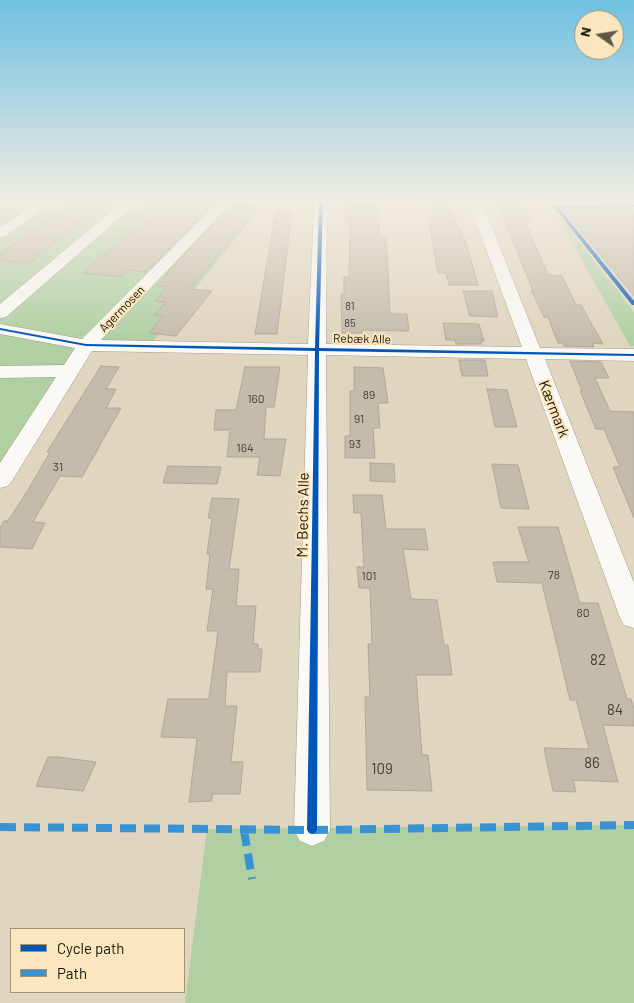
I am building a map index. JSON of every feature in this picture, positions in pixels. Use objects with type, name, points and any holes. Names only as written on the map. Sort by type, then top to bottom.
[{"type":"street","points":[[0,313],[77,247]]},
{"type":"street","name":"Agermosen","points":[[0,481],[86,345],[181,247]]},
{"type":"street","name":"M. Bechs Alle","points":[[312,830],[320,247]]},
{"type":"street","name":"Kærmark","points":[[492,247],[634,618]]},
{"type":"street","name":"Rebæk Alle","points":[[0,329],[86,345],[634,356]]},
{"type":"street","points":[[0,372],[68,372]]},
{"type":"street","points":[[0,445],[23,445]]},
{"type":"green space","points":[[0,247],[229,247],[152,342],[86,340],[0,470]]},
{"type":"green space","points":[[574,247],[584,247],[634,312],[634,346],[630,346]]},
{"type":"green space","points":[[634,825],[634,1003],[185,1003],[207,829]]},
{"type":"building","points":[[9,247],[49,247],[29,264],[0,260],[0,253]]},
{"type":"building","points":[[113,247],[171,247],[146,272],[128,270],[121,277],[83,273]]},
{"type":"building","points":[[192,247],[225,247],[190,289],[212,291],[176,336],[149,333],[163,316],[154,315],[166,302],[155,301],[167,287],[157,286],[168,274],[166,274]]},
{"type":"building","points":[[270,247],[288,247],[277,334],[255,334]]},
{"type":"building","points":[[350,247],[386,247],[390,314],[407,314],[409,331],[362,330],[362,333],[342,333],[341,294],[344,294],[344,277],[349,277]]},
{"type":"building","points":[[433,247],[467,247],[478,285],[449,285],[446,273],[438,273]]},
{"type":"building","points":[[515,247],[536,247],[548,275],[562,276],[576,305],[581,305],[603,344],[592,343],[594,347],[564,346],[563,343],[558,343],[548,317],[544,317],[531,290],[533,290]]},
{"type":"building","points":[[593,247],[634,247],[634,296]]},
{"type":"building","points":[[463,291],[492,291],[498,317],[470,316]]},
{"type":"building","points":[[443,323],[479,324],[484,341],[481,341],[481,344],[456,344],[455,340],[446,340]]},
{"type":"building","points":[[459,360],[485,360],[488,376],[462,376]]},
{"type":"building","points":[[570,361],[601,362],[609,378],[595,378],[610,411],[634,412],[634,518],[613,467],[620,467],[604,429],[596,429]]},
{"type":"building","points":[[101,366],[119,367],[106,389],[116,389],[106,408],[121,408],[82,477],[60,476],[33,522],[45,523],[32,549],[0,547],[0,528],[4,521],[8,521],[28,490],[50,452],[47,452]]},
{"type":"building","points":[[245,367],[280,367],[274,407],[266,407],[264,439],[286,439],[280,476],[257,475],[260,457],[227,457],[230,430],[214,430],[216,410],[236,410]]},
{"type":"building","points":[[354,367],[383,368],[388,403],[378,403],[380,428],[373,428],[375,458],[345,458],[345,436],[350,436],[350,391],[354,391]]},
{"type":"building","points":[[487,389],[507,390],[517,427],[495,427]]},
{"type":"building","points":[[370,463],[394,464],[395,482],[370,481]]},
{"type":"building","points":[[492,464],[518,465],[529,509],[501,508]]},
{"type":"building","points":[[168,466],[221,467],[217,484],[163,483]]},
{"type":"building","points":[[353,495],[382,495],[386,529],[425,529],[428,550],[403,549],[411,599],[437,600],[444,645],[448,645],[452,675],[416,675],[422,755],[428,755],[432,791],[367,790],[365,697],[370,697],[368,644],[372,644],[370,588],[359,588],[357,567],[364,567],[361,513],[354,513]]},
{"type":"building","points":[[212,498],[239,499],[229,569],[239,569],[236,606],[256,606],[253,644],[258,644],[258,649],[262,649],[260,672],[227,672],[225,706],[237,706],[231,762],[243,762],[240,794],[212,794],[212,801],[189,802],[197,738],[161,737],[168,699],[209,699],[218,631],[207,631],[213,589],[206,589],[210,554],[207,554],[212,518],[208,518]]},
{"type":"building","points":[[518,527],[558,527],[580,603],[598,603],[627,699],[631,699],[634,709],[634,726],[603,725],[618,782],[573,780],[576,792],[553,791],[544,748],[589,749],[576,700],[570,700],[542,583],[497,582],[493,562],[529,562]]},
{"type":"building","points":[[48,757],[96,762],[83,791],[36,786]]},
{"type":"marked path","points":[[0,827],[312,830],[634,825]]},
{"type":"marked path","points":[[244,830],[252,879]]},
{"type":"cycle path","points":[[312,830],[320,247]]},
{"type":"cycle path","points":[[588,247],[634,304]]},
{"type":"cycle path","points":[[0,329],[86,345],[634,355]]}]
